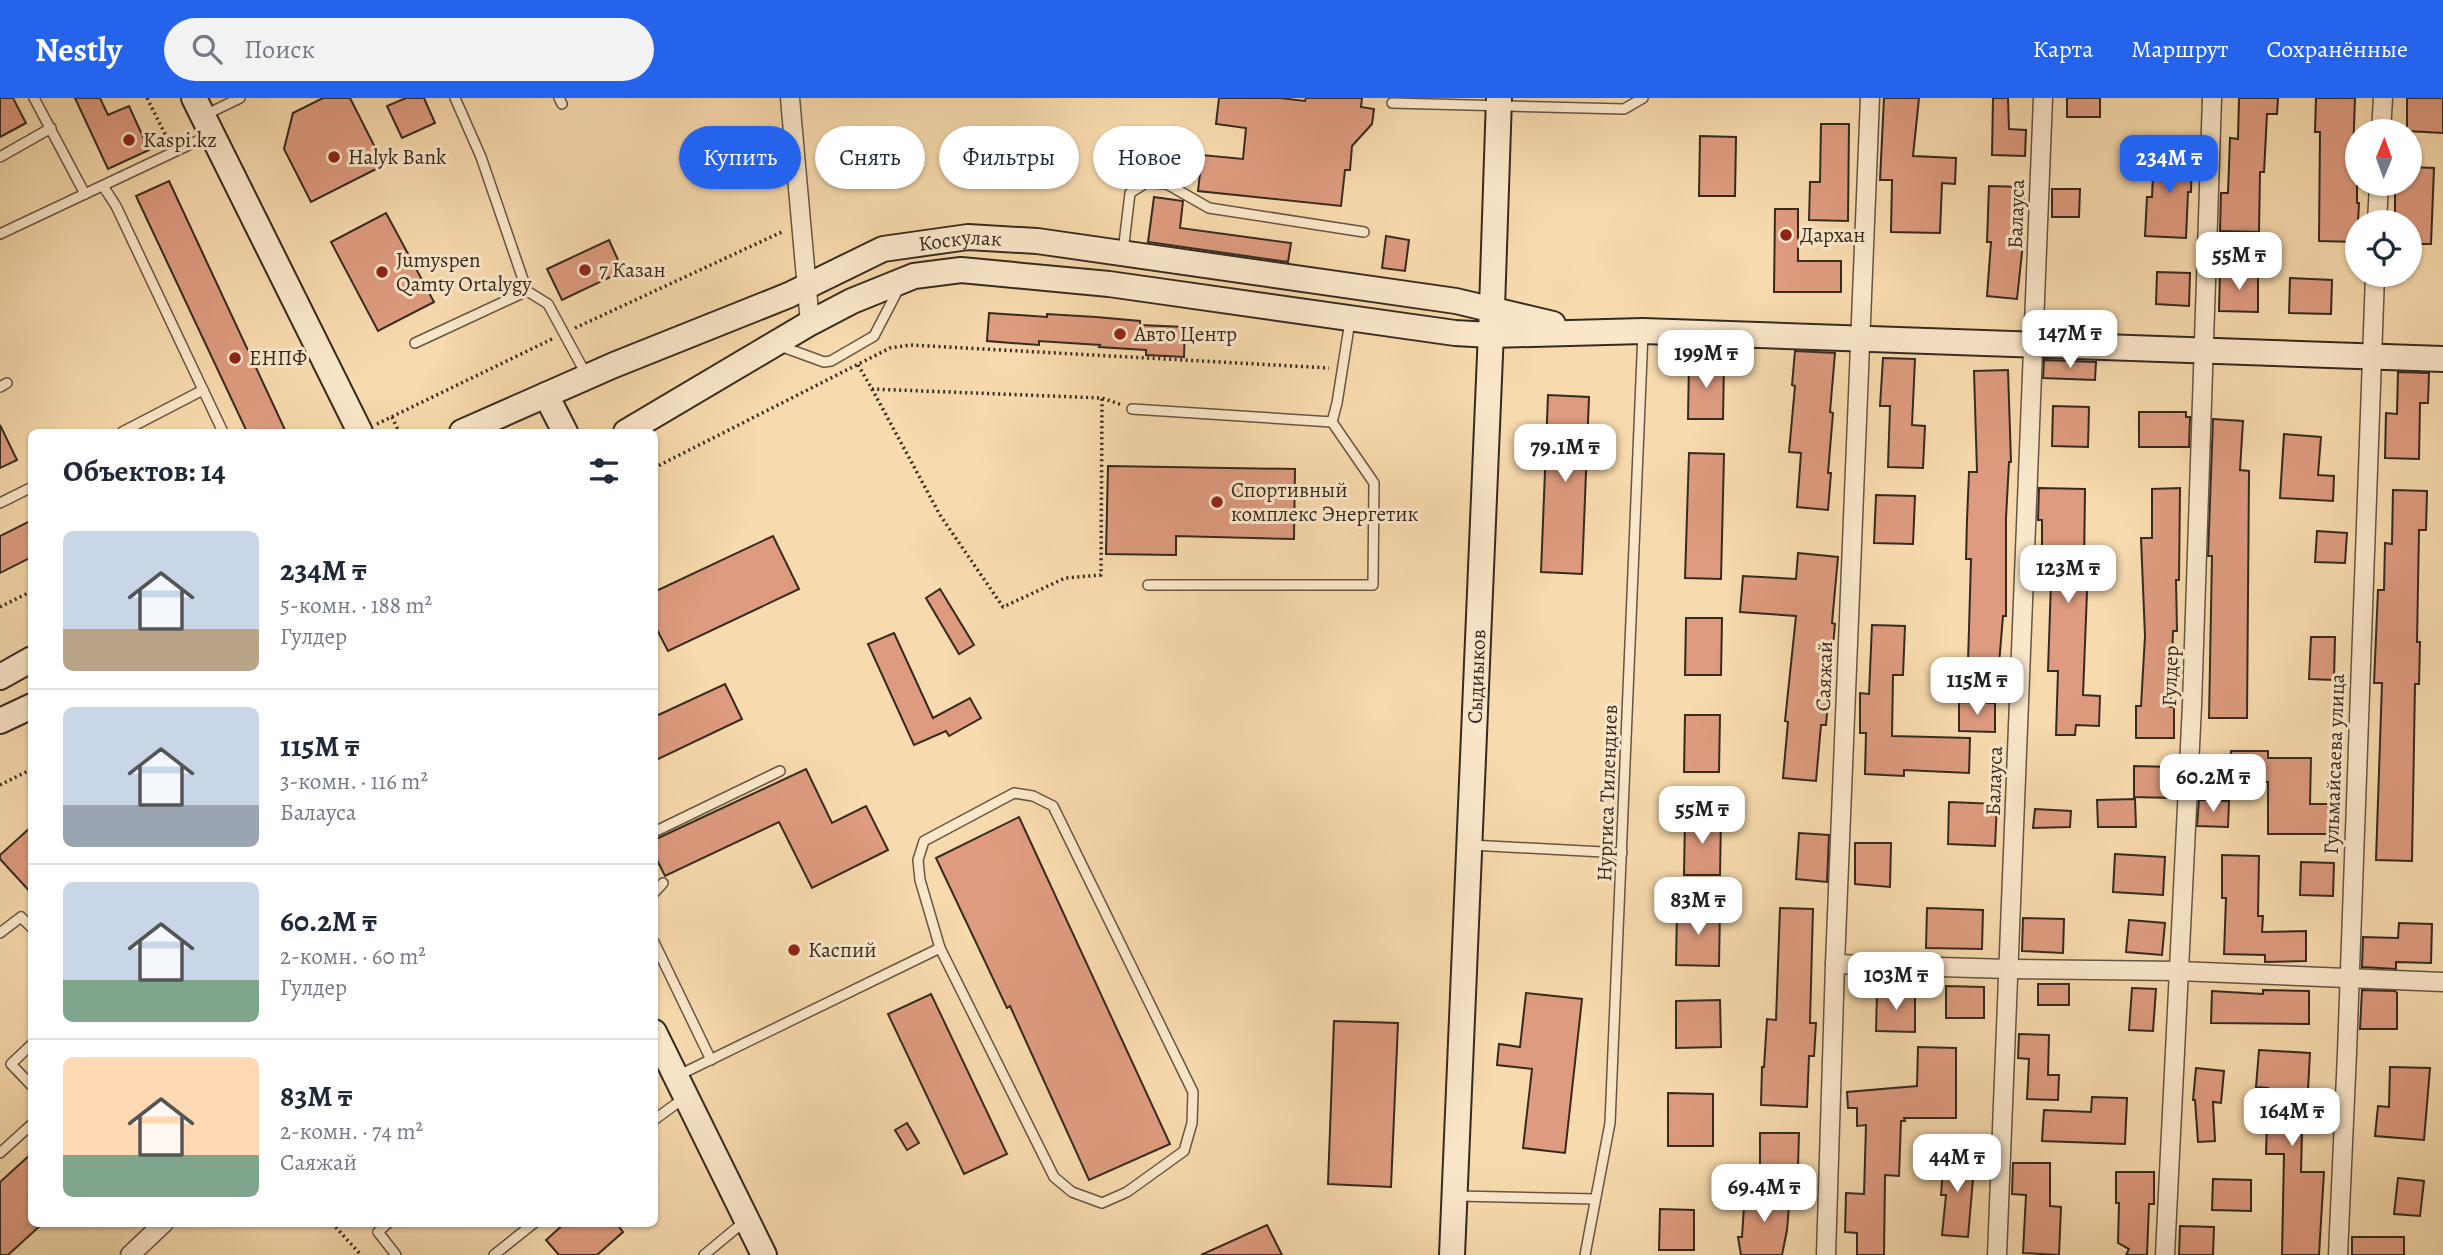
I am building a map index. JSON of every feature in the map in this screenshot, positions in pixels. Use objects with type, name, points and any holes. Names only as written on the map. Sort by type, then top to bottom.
[{"type":"street","points":[[790,98],[810,323]]},
{"type":"street","name":"Саяжай","points":[[1826,1255],[1870,98]]},
{"type":"street","name":"Балауса","points":[[1997,1255],[2043,98]]},
{"type":"street","name":"Гулдер","points":[[2165,1255],[2192,705],[2212,98]]},
{"type":"street","points":[[2382,119],[2383,98]]},
{"type":"street","name":"Сыдиыков","points":[[1452,1255],[1499,102]]},
{"type":"street","points":[[203,116],[359,429]]},
{"type":"street","name":"Коскулак","points":[[469,429],[807,286],[883,249],[968,237],[1037,241],[1456,301],[1550,324],[1631,331]]},
{"type":"street","name":"Коскулак","points":[[631,429],[852,301],[914,276],[961,270],[1109,284],[1455,333],[1491,335],[1631,331]]},
{"type":"street","name":"Гульмайсаева улица","points":[[2338,1255],[2374,287]]},
{"type":"street","points":[[1631,331],[2443,359]]},
{"type":"street","points":[[546,395],[563,429]]},
{"type":"street","points":[[0,677],[28,661]]},
{"type":"street","points":[[0,721],[28,708]]},
{"type":"street","points":[[1835,964],[2178,971],[2443,982]]},
{"type":"street","points":[[658,1040],[764,1255]]},
{"type":"street","points":[[130,1255],[160,1227]]},
{"type":"lane","points":[[34,98],[85,194]]},
{"type":"lane","points":[[0,234],[174,152],[203,116],[240,98]]},
{"type":"lane","points":[[455,98],[481,158],[527,291],[548,304],[588,377]]},
{"type":"lane","points":[[1392,103],[1499,102],[1624,109],[1643,98]]},
{"type":"lane","points":[[0,157],[51,128]]},
{"type":"lane","points":[[1123,254],[1130,193],[1146,183],[1167,184],[1209,208],[1364,232]]},
{"type":"lane","points":[[103,186],[116,206],[222,429]]},
{"type":"lane","points":[[775,344],[817,359],[831,361],[874,336],[902,281]]},
{"type":"lane","points":[[415,343],[527,291]]},
{"type":"lane","points":[[1148,585],[1373,585],[1374,483],[1332,422],[1350,318]]},
{"type":"lane","name":"Нургиса Тилендиев","points":[[1586,1255],[1610,1123],[1622,853],[1631,331]]},
{"type":"lane","points":[[128,429],[203,390]]},
{"type":"lane","points":[[1132,409],[1332,422]]},
{"type":"lane","points":[[0,503],[28,489]]},
{"type":"lane","points":[[658,830],[780,771]]},
{"type":"lane","points":[[1014,793],[1034,796],[1053,806],[1193,1092],[1192,1123],[1184,1151],[1128,1192],[1102,1203],[1072,1192],[1054,1177],[940,948],[920,880],[918,860],[924,841],[1014,793]]},
{"type":"lane","points":[[1469,845],[1622,853]]},
{"type":"lane","points":[[658,889],[663,883]]},
{"type":"lane","points":[[0,933],[21,917],[28,924]]},
{"type":"lane","points":[[658,1115],[681,1087],[711,1060],[940,948]]},
{"type":"lane","points":[[658,950],[711,1060]]},
{"type":"lane","points":[[28,1048],[11,1063],[28,1082]]},
{"type":"lane","points":[[0,1153],[28,1128]]},
{"type":"lane","points":[[1454,1196],[1595,1199]]},
{"type":"lane","points":[[704,1255],[746,1220]]},
{"type":"lane","points":[[384,1227],[378,1232],[396,1255]]},
{"type":"lane","points":[[494,1255],[529,1227]]},
{"type":"path","points":[[148,98],[174,152]]},
{"type":"path","points":[[366,429],[564,333],[801,223]]},
{"type":"path","points":[[658,466],[890,348],[911,345],[1342,369]]},
{"type":"path","points":[[857,364],[940,516],[1003,607],[1065,578],[1101,575],[1102,398]]},
{"type":"path","points":[[872,389],[1102,398],[1132,409]]},
{"type":"path","points":[[392,417],[398,429]]},
{"type":"path","points":[[0,607],[28,593]]},
{"type":"path","points":[[0,785],[28,771]]},
{"type":"path","points":[[336,1227],[361,1255]]},
{"type":"building","points":[[0,98],[13,98],[26,123],[0,137]]},
{"type":"building","points":[[75,98],[100,98],[108,115],[129,106],[149,150],[108,169]]},
{"type":"building","name":"Halyk Bank","points":[[323,98],[350,98],[384,165],[311,202],[284,149],[293,113]]},
{"type":"building","points":[[406,98],[424,98],[435,123],[402,138],[387,106]]},
{"type":"building","points":[[1219,98],[1280,98],[1305,101],[1306,98],[1362,98],[1361,107],[1374,109],[1372,124],[1352,146],[1350,170],[1345,170],[1341,206],[1198,191],[1205,189],[1205,155],[1243,159],[1246,128],[1216,124]]},
{"type":"building","points":[[1884,98],[1919,98],[1913,156],[1956,158],[1955,184],[1942,183],[1940,233],[1891,232],[1892,180],[1880,180]]},
{"type":"building","points":[[1993,98],[2008,98],[2009,129],[2026,130],[2025,156],[1992,155]]},
{"type":"building","points":[[2067,98],[2100,98],[2100,117],[2067,117]]},
{"type":"building","points":[[2239,98],[2278,98],[2277,114],[2267,114],[2264,172],[2260,172],[2259,232],[2220,231],[2221,193],[2228,193],[2230,138],[2238,139]]},
{"type":"building","points":[[2316,98],[2355,98],[2354,119],[2345,119],[2345,196],[2357,196],[2359,210],[2345,210],[2345,242],[2319,241],[2320,132],[2315,132]]},
{"type":"building","points":[[2407,98],[2443,98],[2443,133],[2422,132],[2422,119],[2407,119]]},
{"type":"building","points":[[1821,124],[1849,124],[1848,221],[1809,220],[1810,182],[1820,182]]},
{"type":"building","points":[[1700,136],[1736,137],[1735,196],[1699,196]]},
{"type":"building","points":[[2154,152],[2192,153],[2186,238],[2145,236],[2147,197],[2152,197]]},
{"type":"building","points":[[2422,168],[2434,168],[2431,244],[2422,244],[2422,210],[2395,210],[2395,196],[2422,196]]},
{"type":"building","points":[[169,181],[285,429],[246,429],[136,196]]},
{"type":"building","points":[[1989,186],[2024,187],[2023,243],[2017,299],[1987,296],[1991,242],[1987,242]]},
{"type":"building","points":[[2052,189],[2080,189],[2079,217],[2052,217]]},
{"type":"building","points":[[1154,197],[1183,201],[1180,228],[1291,243],[1288,262],[1148,242]]},
{"type":"building","name":"Дархан","points":[[1775,209],[1798,209],[1798,261],[1841,261],[1841,292],[1774,292]]},
{"type":"building","name":"Jumyspen Qamty Ortalygy","points":[[386,213],[434,302],[378,331],[331,242]]},
{"type":"building","points":[[1386,236],[1409,240],[1405,271],[1382,268]]},
{"type":"building","name":"7 Казан","points":[[609,240],[623,271],[562,300],[547,269]]},
{"type":"building","points":[[2157,272],[2190,273],[2189,306],[2156,304]]},
{"type":"building","points":[[2220,272],[2258,273],[2258,312],[2219,311]]},
{"type":"building","points":[[2290,278],[2332,280],[2331,314],[2289,313]]},
{"type":"building","points":[[989,313],[1096,317],[1140,321],[1140,325],[1185,327],[1184,357],[1146,355],[1146,350],[1099,347],[1100,345],[1039,341],[1039,345],[987,341]]},
{"type":"building","points":[[1795,351],[1835,353],[1830,412],[1833,413],[1828,510],[1797,507],[1801,453],[1789,452]]},
{"type":"building","points":[[1883,358],[1915,359],[1912,425],[1925,426],[1923,468],[1888,467],[1890,406],[1880,406]]},
{"type":"building","points":[[2044,360],[2096,362],[2095,380],[2043,378]]},
{"type":"building","points":[[1689,361],[1724,362],[1723,419],[1688,419]]},
{"type":"building","points":[[2008,370],[2011,462],[2006,518],[2006,616],[2003,616],[1999,664],[1968,663],[1971,559],[1966,559],[1969,472],[1977,472],[1974,371]]},
{"type":"building","points":[[2398,372],[2429,373],[2428,403],[2420,403],[2419,459],[2385,458],[2386,413],[2397,414]]},
{"type":"building","points":[[1548,395],[1589,397],[1582,574],[1541,572]]},
{"type":"building","points":[[2053,406],[2089,407],[2088,447],[2052,446]]},
{"type":"building","points":[[2139,412],[2186,412],[2186,417],[2190,417],[2189,447],[2139,447]]},
{"type":"building","points":[[2213,419],[2243,421],[2240,470],[2249,471],[2247,718],[2209,718],[2212,556],[2208,556]]},
{"type":"building","points":[[0,425],[17,460],[0,468]]},
{"type":"building","points":[[2284,434],[2321,437],[2318,475],[2334,476],[2333,501],[2280,498]]},
{"type":"building","points":[[1689,453],[1724,454],[1721,579],[1685,578]]},
{"type":"building","points":[[1108,466],[1295,469],[1294,539],[1176,536],[1176,555],[1106,554]]},
{"type":"building","points":[[2039,488],[2085,489],[2084,566],[2088,566],[2083,695],[2100,696],[2099,726],[2076,725],[2075,735],[2056,735],[2058,671],[2048,671],[2052,553],[2042,553],[2042,520],[2038,520]]},
{"type":"building","points":[[2180,488],[2177,631],[2173,631],[2170,707],[2174,707],[2174,738],[2136,738],[2136,706],[2141,706],[2145,636],[2141,538],[2152,538],[2152,489]]},
{"type":"building","points":[[2393,490],[2427,491],[2426,530],[2419,530],[2417,642],[2420,642],[2419,684],[2415,684],[2412,861],[2376,860],[2382,683],[2374,683],[2378,590],[2384,590],[2385,543],[2392,544]]},
{"type":"building","points":[[1876,495],[1915,496],[1913,544],[1874,543]]},
{"type":"building","points":[[28,522],[28,559],[0,573],[0,536]]},
{"type":"building","points":[[2317,531],[2347,533],[2345,563],[2315,562]]},
{"type":"building","points":[[773,536],[799,589],[668,651],[658,632],[658,590]]},
{"type":"building","points":[[1798,553],[1838,557],[1826,725],[1821,725],[1816,781],[1783,778],[1788,722],[1785,721],[1796,616],[1740,612],[1743,576],[1796,579]]},
{"type":"building","points":[[940,589],[974,645],[959,654],[926,598]]},
{"type":"building","points":[[1686,618],[1722,618],[1721,675],[1685,675]]},
{"type":"building","points":[[1872,625],[1905,626],[1903,675],[1893,675],[1892,736],[1970,738],[1969,773],[1904,770],[1904,776],[1865,774],[1866,733],[1860,733],[1860,693],[1869,694]]},
{"type":"building","points":[[894,633],[933,718],[970,698],[981,718],[949,736],[946,731],[914,745],[868,644]]},
{"type":"building","points":[[2311,637],[2335,637],[2334,680],[2309,679]]},
{"type":"building","points":[[725,684],[742,719],[658,759],[658,715]]},
{"type":"building","points":[[1959,702],[1995,703],[1995,732],[1959,731]]},
{"type":"building","points":[[1685,715],[1720,715],[1719,772],[1684,772]]},
{"type":"building","points":[[2231,751],[2268,751],[2268,758],[2311,758],[2310,804],[2338,804],[2338,834],[2268,834],[2268,782],[2230,782]]},
{"type":"building","points":[[2134,766],[2172,767],[2172,798],[2134,797]]},
{"type":"building","points":[[806,769],[832,823],[866,806],[888,850],[812,888],[779,822],[665,876],[658,862],[658,838]]},
{"type":"building","points":[[2135,799],[2136,827],[2098,827],[2097,800]]},
{"type":"building","points":[[2199,800],[2229,801],[2228,827],[2197,826]]},
{"type":"building","points":[[1949,802],[1997,804],[1995,846],[1948,844]]},
{"type":"building","points":[[2035,809],[2071,811],[2070,827],[2033,828]]},
{"type":"building","points":[[1019,817],[1170,1144],[1089,1180],[1010,1006],[1007,1008],[936,858]]},
{"type":"building","points":[[1685,818],[1721,818],[1720,875],[1684,875]]},
{"type":"building","points":[[28,830],[28,890],[0,859],[0,855]]},
{"type":"building","points":[[1799,833],[1829,835],[1827,882],[1796,879]]},
{"type":"building","points":[[1855,843],[1891,843],[1890,887],[1855,884]]},
{"type":"building","points":[[2115,854],[2165,857],[2163,895],[2113,892]]},
{"type":"building","points":[[2222,855],[2259,856],[2258,916],[2263,916],[2262,932],[2306,931],[2306,961],[2265,962],[2265,955],[2224,954],[2226,898],[2222,898]]},
{"type":"building","points":[[2301,862],[2334,863],[2333,896],[2300,895]]},
{"type":"building","points":[[1780,908],[1813,909],[1810,1023],[1816,1023],[1814,1056],[1809,1056],[1807,1107],[1761,1105],[1767,1019],[1776,1020]]},
{"type":"building","points":[[1927,908],[1983,910],[1982,949],[1926,948]]},
{"type":"building","points":[[1677,909],[1720,909],[1719,966],[1676,965]]},
{"type":"building","points":[[2023,918],[2064,919],[2063,953],[2022,951]]},
{"type":"building","points":[[2129,920],[2165,923],[2162,955],[2126,952]]},
{"type":"building","points":[[2399,923],[2432,924],[2431,963],[2396,962],[2396,969],[2362,967],[2363,937],[2398,938]]},
{"type":"building","points":[[2038,984],[2069,984],[2069,1005],[2038,1005]]},
{"type":"building","points":[[1946,986],[1984,987],[1984,1018],[1946,1018]]},
{"type":"building","points":[[2132,988],[2156,989],[2153,1031],[2129,1030]]},
{"type":"building","points":[[2263,990],[2309,991],[2309,1024],[2211,1023],[2212,991],[2263,994]]},
{"type":"building","points":[[2362,990],[2397,993],[2397,1029],[2360,1029]]},
{"type":"building","points":[[1877,992],[1915,993],[1915,1032],[1876,1031]]},
{"type":"building","points":[[1526,993],[1582,999],[1565,1153],[1523,1148],[1532,1069],[1497,1065],[1499,1044],[1520,1047]]},
{"type":"building","points":[[931,994],[1007,1154],[964,1174],[888,1014]]},
{"type":"building","points":[[1720,1000],[1721,1047],[1676,1048],[1676,1001]]},
{"type":"building","points":[[1334,1021],[1398,1023],[1391,1187],[1328,1184]]},
{"type":"building","points":[[2019,1034],[2049,1035],[2048,1075],[2059,1075],[2058,1100],[2027,1099],[2029,1059],[2018,1058]]},
{"type":"building","points":[[1918,1047],[1956,1048],[1956,1118],[1904,1118],[1905,1121],[1901,1121],[1899,1176],[1885,1175],[1884,1255],[1857,1255],[1857,1233],[1845,1232],[1846,1193],[1864,1194],[1866,1125],[1857,1126],[1857,1108],[1848,1108],[1847,1092],[1917,1086]]},
{"type":"building","points":[[2259,1050],[2310,1053],[2308,1090],[2303,1090],[2301,1172],[2324,1172],[2319,1255],[2282,1255],[2284,1154],[2266,1154],[2268,1088],[2256,1087]]},
{"type":"building","points":[[2390,1067],[2430,1068],[2424,1140],[2375,1136],[2378,1106],[2389,1107]]},
{"type":"building","points":[[2196,1068],[2224,1071],[2221,1103],[2213,1102],[2215,1141],[2198,1142],[2193,1100]]},
{"type":"building","points":[[1668,1093],[1713,1094],[1713,1146],[1668,1146]]},
{"type":"building","points":[[2092,1097],[2127,1098],[2125,1144],[2042,1141],[2044,1110],[2091,1112]]},
{"type":"building","points":[[907,1123],[919,1143],[907,1150],[895,1130]]},
{"type":"building","points":[[1760,1133],[1799,1133],[1798,1166],[1760,1166]]},
{"type":"building","points":[[1944,1154],[1975,1156],[1968,1237],[1942,1235],[1946,1195],[1941,1195]]},
{"type":"building","points":[[28,1157],[28,1227],[39,1227],[8,1255],[0,1255],[0,1182]]},
{"type":"building","points":[[2013,1163],[2050,1163],[2050,1206],[2061,1207],[2059,1255],[2023,1253],[2026,1195],[2012,1194]]},
{"type":"building","points":[[2116,1172],[2154,1172],[2154,1204],[2149,1204],[2147,1255],[2126,1255],[2129,1249],[2118,1243],[2119,1203],[2116,1203]]},
{"type":"building","points":[[2398,1178],[2424,1181],[2420,1216],[2394,1214]]},
{"type":"building","points":[[2213,1179],[2251,1180],[2251,1211],[2212,1210]]},
{"type":"building","points":[[1745,1191],[1790,1194],[1782,1255],[1741,1255],[1738,1237],[1742,1237]]},
{"type":"building","points":[[1660,1209],[1694,1210],[1694,1250],[1659,1250]]},
{"type":"building","points":[[1267,1225],[1282,1255],[1201,1255]]},
{"type":"building","points":[[2180,1226],[2214,1227],[2213,1255],[2179,1255]]},
{"type":"building","points":[[561,1227],[619,1227],[623,1232],[597,1255],[559,1255],[546,1240]]},
{"type":"building","points":[[2352,1237],[2404,1237],[2404,1255],[2352,1255]]},
{"type":"place","name":"Kaspi.kz","points":[[129,140]]},
{"type":"place","name":"Halyk Bank","points":[[334,157]]},
{"type":"place","name":"Дархан","points":[[1786,235]]},
{"type":"place","name":"7 Казан","points":[[585,270]]},
{"type":"place","name":"Jumyspen Qamty Ortalygy","points":[[382,272]]},
{"type":"place","name":"Авто Центр","points":[[1120,334]]},
{"type":"place","name":"ЕНПФ","points":[[235,358]]},
{"type":"place","name":"Спортивный комплекс Энергетик","points":[[1217,502]]},
{"type":"place","name":"Каспий","points":[[794,950]]}]
